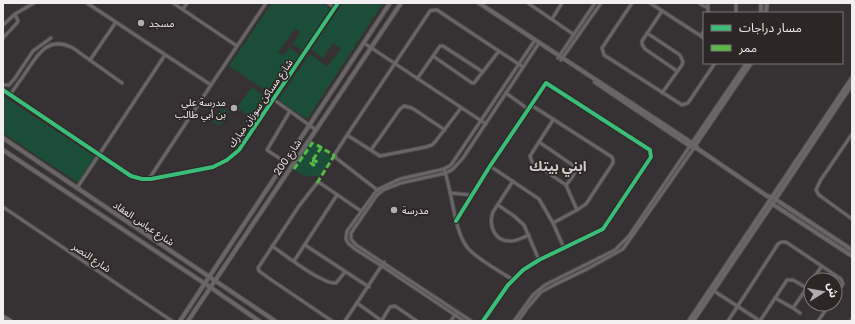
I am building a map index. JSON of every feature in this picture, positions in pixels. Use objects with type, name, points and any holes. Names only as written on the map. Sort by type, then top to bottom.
[{"type":"highway","points":[[3,317],[10,321]]},
{"type":"street","points":[[3,25],[15,14],[34,3]]},
{"type":"street","points":[[87,3],[210,85]]},
{"type":"street","points":[[173,3],[237,46]]},
{"type":"street","points":[[183,10],[187,3]]},
{"type":"street","points":[[149,179],[210,85],[266,3]]},
{"type":"street","points":[[328,3],[335,8]]},
{"type":"street","name":"شارع مساكن سوزان مبارك","points":[[3,90],[127,174],[138,178],[149,179],[208,169],[227,160],[238,150],[338,3]]},
{"type":"street","name":"شارع 200","points":[[180,321],[390,3]]},
{"type":"street","name":"شارع 200","points":[[188,321],[401,3]]},
{"type":"street","points":[[476,3],[767,196],[774,198],[852,250]]},
{"type":"street","points":[[479,3],[537,43]]},
{"type":"street","points":[[528,3],[574,34]]},
{"type":"street","points":[[552,19],[562,3]]},
{"type":"street","points":[[560,58],[595,3]]},
{"type":"street","points":[[560,58],[601,3]]},
{"type":"street","points":[[632,3],[602,48],[604,55],[682,105],[688,103],[714,64]]},
{"type":"street","points":[[650,3],[703,37]]},
{"type":"street","points":[[700,3],[708,8]]},
{"type":"street","points":[[708,3],[708,12]]},
{"type":"street","points":[[761,3],[767,4]]},
{"type":"street","points":[[380,192],[335,156],[347,135],[430,11],[437,10],[523,67]]},
{"type":"street","points":[[662,11],[642,41],[642,44],[645,49],[677,70]]},
{"type":"street","points":[[3,38],[18,23],[15,14]]},
{"type":"street","points":[[90,60],[116,22]]},
{"type":"street","points":[[647,33],[680,55],[683,62],[662,93]]},
{"type":"street","points":[[3,85],[9,85],[34,51],[51,38]]},
{"type":"street","points":[[364,43],[486,124]]},
{"type":"street","points":[[464,321],[354,249],[346,239],[347,231],[377,190],[400,179],[444,169],[455,161],[520,65],[537,43]]},
{"type":"street","points":[[471,321],[384,262],[356,245],[351,239],[351,233],[380,192],[401,183],[446,174],[453,169],[463,158],[486,124],[537,43]]},
{"type":"street","points":[[10,95],[37,54],[49,46],[63,44],[73,48],[122,83]]},
{"type":"street","points":[[418,79],[440,46],[444,46],[484,72]]},
{"type":"street","points":[[34,51],[37,54]]},
{"type":"street","points":[[433,56],[472,83],[476,82],[499,51]]},
{"type":"street","points":[[77,188],[165,55]]},
{"type":"street","points":[[514,321],[533,295],[541,288],[586,266],[615,250],[623,243],[693,146],[746,64]]},
{"type":"street","points":[[518,321],[528,306],[541,292],[623,249],[750,64]]},
{"type":"street","points":[[774,198],[852,78]]},
{"type":"street","points":[[456,221],[490,166],[546,83],[650,150],[651,157],[603,229],[539,260],[523,270],[513,280],[483,321]]},
{"type":"street","points":[[692,320],[852,84]]},
{"type":"street","points":[[506,93],[528,109]]},
{"type":"street","points":[[273,99],[316,130]]},
{"type":"street","points":[[531,105],[612,157],[614,160],[589,200],[577,210],[553,223]]},
{"type":"street","points":[[371,150],[400,109],[404,106],[412,108],[444,130]]},
{"type":"street","points":[[347,135],[382,156],[426,147],[435,142],[461,108]]},
{"type":"street","points":[[285,162],[268,150],[290,111]]},
{"type":"street","points":[[553,120],[530,156],[532,162],[566,185],[577,210]]},
{"type":"street","points":[[852,134],[820,180],[816,190],[819,195],[852,219]]},
{"type":"street","name":"شارع عباس العقاد","points":[[3,138],[275,321]]},
{"type":"street","points":[[539,142],[576,168],[566,185]]},
{"type":"street","name":"شارع عباس العقاد","points":[[3,150],[205,283],[259,321]]},
{"type":"street","points":[[490,166],[539,199],[553,223],[564,248]]},
{"type":"street","points":[[444,169],[451,193],[456,221],[462,239],[470,251],[513,280]]},
{"type":"street","points":[[512,181],[493,212],[490,222],[491,227],[498,236],[505,240],[516,240],[529,235]]},
{"type":"street","points":[[332,321],[258,270],[258,268],[315,184],[320,183],[364,213]]},
{"type":"street","points":[[451,193],[473,195]]},
{"type":"street","points":[[294,261],[338,195]]},
{"type":"street","points":[[767,196],[771,202],[852,256]]},
{"type":"street","points":[[692,320],[714,290],[771,202]]},
{"type":"street","points":[[498,205],[520,221],[529,235],[539,260]]},
{"type":"street","name":"شارع النصر","points":[[3,207],[172,321]]},
{"type":"street","points":[[813,230],[816,226]]},
{"type":"street","points":[[728,321],[778,244],[781,242],[786,242],[831,272]]},
{"type":"street","points":[[305,245],[368,287]]},
{"type":"street","points":[[272,246],[329,283],[336,283],[345,272]]},
{"type":"street","points":[[345,321],[384,262]]},
{"type":"street","points":[[185,270],[189,263]]},
{"type":"street","points":[[818,272],[822,266]]},
{"type":"street","points":[[714,290],[760,321],[786,281],[790,279],[803,286]]},
{"type":"street","points":[[793,308],[803,294]]},
{"type":"street","points":[[775,298],[800,313]]},
{"type":"street","points":[[357,304],[382,321],[392,306],[395,306],[417,321]]},
{"type":"street","points":[[451,321],[457,312]]},
{"type":"street","points":[[818,321],[824,312]]},
{"type":"green space","points":[[272,3],[322,3],[329,8],[330,12],[303,51],[293,44],[300,32],[295,28],[278,52],[283,56],[289,48],[291,48],[300,56],[239,149],[236,147],[271,94],[229,66]]},
{"type":"green space","points":[[343,3],[383,3],[308,118],[305,118],[280,101],[280,98],[308,56],[311,55],[327,67],[341,49],[333,43],[323,58],[311,49]]},
{"type":"green space","points":[[252,87],[265,97],[251,117],[237,108]]},
{"type":"green space","points":[[3,96],[94,156],[94,159],[79,181],[77,182],[3,133]]},
{"type":"green space","points":[[223,108],[229,112],[219,126],[213,122]]},
{"type":"green space","points":[[311,141],[328,153],[331,160],[319,177],[316,175],[314,177],[310,175],[306,177],[293,169]]},
{"type":"marked path","points":[[294,169],[313,142]]},
{"type":"marked path","points":[[317,145],[335,156]]},
{"type":"marked path","points":[[312,161],[316,161],[317,164],[313,165],[311,163],[312,161],[321,148]]},
{"type":"marked path","points":[[317,183],[334,156]]},
{"type":"cycle path","points":[[3,90],[131,176],[142,179],[151,179],[213,167],[227,160],[239,150],[338,3]]},
{"type":"cycle path","points":[[456,221],[490,166],[546,83],[650,150],[651,157],[603,229],[539,260],[523,270],[508,285],[483,321]]},
{"type":"place","name":"مسجد","points":[[141,23]]},
{"type":"place","name":"مدرسة علي بن أبي طالب","points":[[234,108]]},
{"type":"place","name":"مدرسة","points":[[394,210]]},
{"type":"district","name":"ابني بيتك","points":[[558,166]]}]
